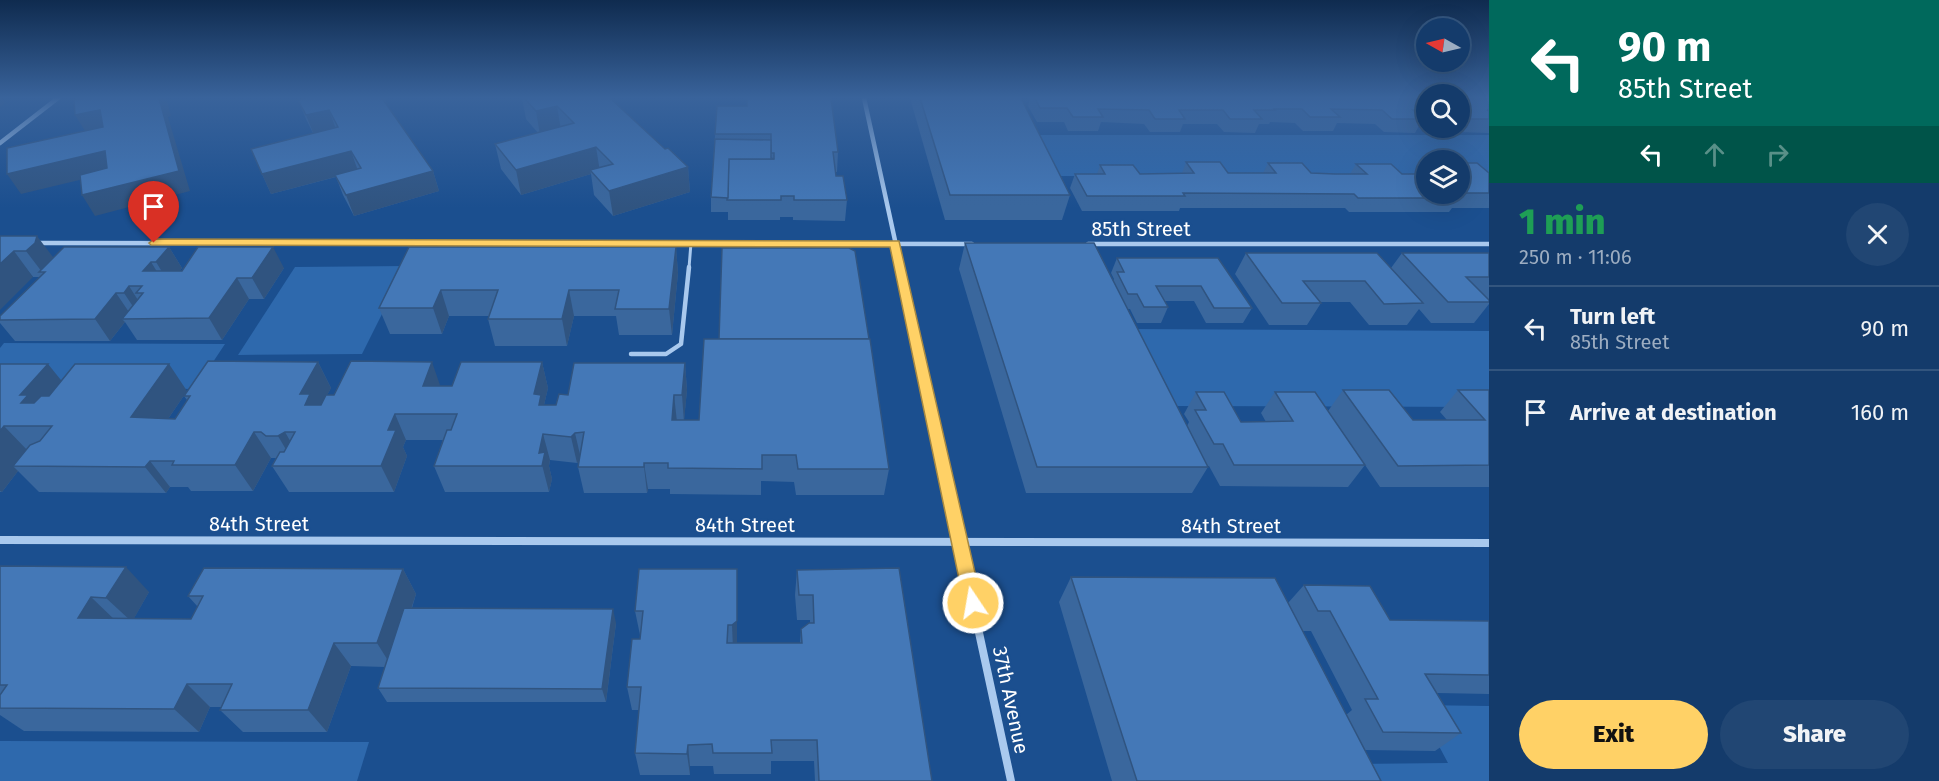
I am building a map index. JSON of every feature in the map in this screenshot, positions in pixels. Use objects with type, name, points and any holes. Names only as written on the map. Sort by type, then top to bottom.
[{"type":"street","name":"37th Avenue","points":[[872,134],[1011,781]]},
{"type":"street","points":[[24,243],[982,244]]},
{"type":"street","name":"85th Street","points":[[1077,244],[1489,244]]},
{"type":"street","name":"84th Street","points":[[0,540],[1489,543]]},
{"type":"lane","points":[[631,354],[666,354],[681,345],[691,243]]},
{"type":"shaded area","points":[[1030,135],[1416,135],[1416,138],[1470,138],[1470,135],[1489,135],[1489,177],[1470,177],[1470,150],[1416,150],[1416,177],[1050,176]]},
{"type":"shaded area","points":[[406,266],[362,354],[238,355],[295,267]]},
{"type":"shaded area","points":[[1124,329],[1489,331],[1489,407],[1162,406]]},
{"type":"shaded area","points":[[4,343],[225,344],[195,389],[0,387],[0,348]]},
{"type":"shaded area","points":[[1417,705],[1489,706],[1489,781],[1362,781],[1354,764],[1448,763]]},
{"type":"shaded area","points":[[0,741],[369,742],[357,781],[0,781]]},
{"type":"building","points":[[69,134],[169,134],[179,171],[82,195],[80,175],[107,168],[105,151],[7,174],[7,148]]},
{"type":"building","points":[[309,134],[407,134],[433,171],[346,195],[335,175],[361,168],[351,151],[262,174],[251,149]]},
{"type":"building","points":[[531,134],[649,134],[688,167],[609,191],[590,170],[613,164],[596,147],[516,170],[495,144]]},
{"type":"building","points":[[771,134],[836,134],[838,152],[833,152],[836,176],[843,176],[847,200],[794,200],[794,196],[781,196],[781,200],[727,200],[729,159],[774,159],[774,153],[771,153]]},
{"type":"building","points":[[931,134],[1039,134],[1070,195],[950,195]]},
{"type":"building","points":[[715,139],[771,140],[771,158],[774,159],[729,159],[728,198],[711,197]]},
{"type":"building","points":[[1186,162],[1220,162],[1228,173],[1276,173],[1268,163],[1302,163],[1311,173],[1367,174],[1356,164],[1391,164],[1402,174],[1416,174],[1416,198],[1358,198],[1354,194],[1183,193],[1185,196],[1087,196],[1075,174],[1105,174],[1100,165],[1133,165],[1140,174],[1194,173]]},
{"type":"building","points":[[1470,163],[1477,163],[1489,173],[1489,193],[1470,193]]},
{"type":"building","points":[[0,236],[37,236],[35,243],[26,251],[14,251],[0,264]]},
{"type":"building","points":[[965,243],[1094,243],[1208,467],[1037,467]]},
{"type":"building","points":[[64,247],[169,247],[156,262],[151,262],[143,271],[182,271],[198,247],[273,247],[252,278],[237,278],[209,318],[122,319],[143,293],[136,293],[142,286],[129,286],[124,293],[116,293],[95,319],[0,320],[0,316],[45,272],[39,272]]},
{"type":"building","points":[[409,247],[676,247],[669,309],[615,309],[619,290],[569,290],[562,319],[488,319],[498,290],[441,290],[433,308],[379,308]]},
{"type":"building","points":[[722,248],[849,248],[855,251],[869,339],[719,339]]},
{"type":"building","points":[[1246,253],[1377,253],[1423,303],[1384,304],[1365,281],[1303,281],[1321,303],[1282,303]]},
{"type":"building","points":[[1402,253],[1489,253],[1489,277],[1466,277],[1489,302],[1448,302]]},
{"type":"building","points":[[1117,258],[1218,258],[1252,308],[1214,308],[1201,286],[1156,286],[1168,307],[1144,307],[1137,294],[1128,294],[1117,272],[1124,272]]},
{"type":"building","points":[[704,339],[870,339],[889,469],[798,469],[796,455],[762,455],[762,469],[668,468],[668,463],[644,463],[644,467],[578,467],[584,432],[575,433],[571,437],[543,434],[539,453],[545,452],[542,466],[434,466],[447,430],[451,430],[457,414],[395,414],[388,430],[396,430],[381,466],[272,466],[280,452],[284,452],[295,432],[266,436],[261,432],[254,432],[235,465],[172,465],[174,461],[150,461],[145,467],[13,466],[30,445],[40,441],[52,426],[4,426],[0,431],[0,364],[48,364],[20,395],[28,395],[21,403],[34,403],[41,396],[49,396],[75,364],[169,364],[131,417],[175,419],[190,396],[184,396],[208,361],[318,362],[300,394],[310,394],[305,405],[321,405],[326,395],[334,395],[351,361],[432,362],[423,386],[452,386],[461,362],[542,362],[534,394],[541,395],[539,405],[556,405],[559,394],[568,395],[574,363],[685,363],[682,395],[674,395],[672,420],[699,420]]},
{"type":"building","points":[[1343,390],[1389,390],[1413,420],[1485,420],[1458,390],[1489,390],[1489,465],[1398,466]]},
{"type":"building","points":[[1196,392],[1224,392],[1241,422],[1293,421],[1275,392],[1315,392],[1365,465],[1234,465],[1223,444],[1214,444],[1195,410],[1206,410]]},
{"type":"building","points":[[0,566],[126,567],[106,598],[91,597],[78,618],[191,619],[203,596],[188,596],[204,568],[403,569],[377,643],[334,643],[308,710],[220,710],[232,684],[187,684],[174,709],[0,708],[0,695],[7,685],[0,685]]},
{"type":"building","points":[[899,568],[932,781],[819,781],[817,740],[771,740],[772,753],[713,753],[712,744],[688,745],[687,754],[635,753],[641,687],[627,687],[632,639],[640,639],[643,611],[635,611],[639,569],[737,569],[737,621],[728,625],[727,643],[802,643],[801,629],[809,623],[814,623],[813,595],[799,595],[797,570]]},
{"type":"building","points":[[1071,577],[1275,578],[1381,781],[1137,781]]},
{"type":"building","points":[[1304,585],[1370,586],[1390,620],[1489,621],[1489,675],[1425,674],[1461,733],[1383,732],[1365,699],[1378,699],[1330,611],[1318,611]]},
{"type":"building","points":[[404,608],[613,609],[602,689],[378,688]]},
{"type":"route","points":[[154,243],[895,243],[973,603]]}]
